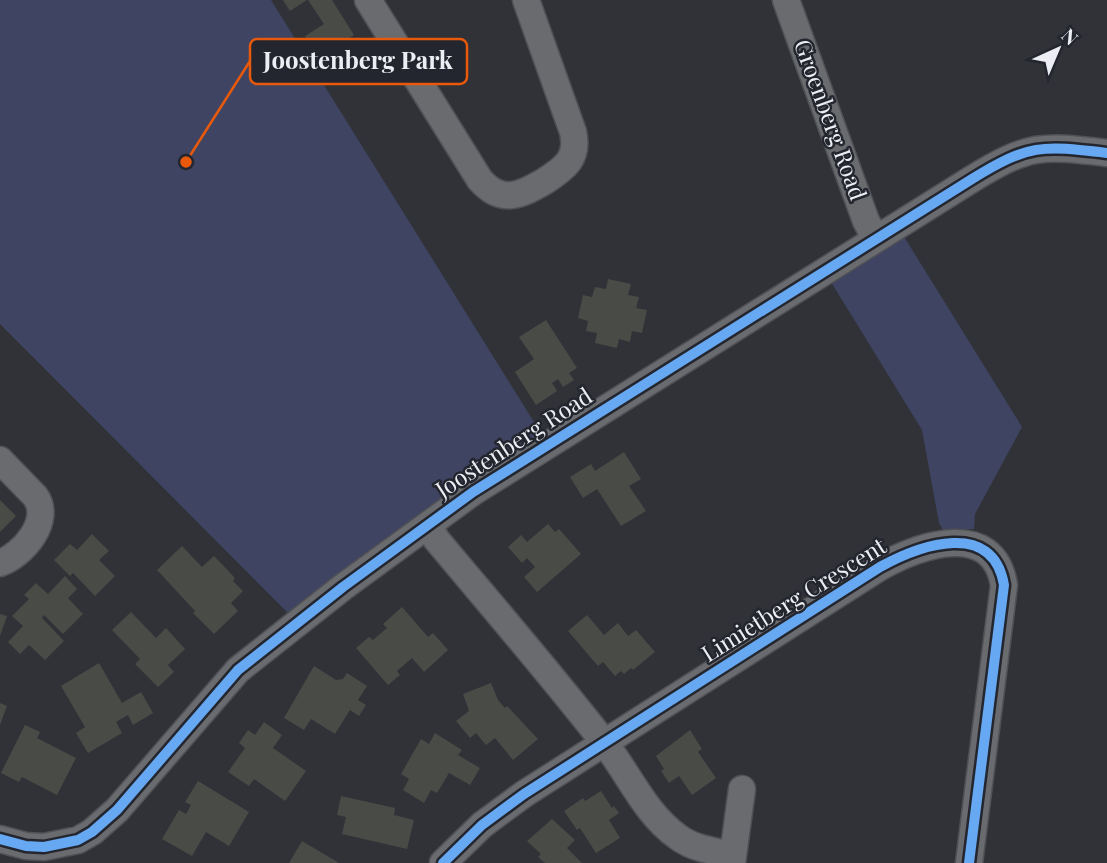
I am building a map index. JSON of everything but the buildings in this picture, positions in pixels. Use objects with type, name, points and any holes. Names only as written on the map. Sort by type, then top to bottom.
[{"type":"street","points":[[368,0],[480,180],[499,194],[515,195],[524,193],[564,169],[573,158],[575,149],[573,132],[530,1]]},
{"type":"street","name":"Groenberg Road","points":[[786,0],[866,222],[876,239]]},
{"type":"street","name":"Joostenberg Road","points":[[0,839],[26,846],[44,847],[62,845],[92,832],[117,810],[238,670],[323,603],[473,492],[876,239],[1010,157],[1045,148],[1107,153]]},
{"type":"street","points":[[0,460],[35,496],[42,515],[38,528],[16,555],[0,563]]},
{"type":"street","points":[[429,525],[436,539],[605,743],[661,823],[679,838],[696,847],[733,859],[742,789]]},
{"type":"street","name":"Limietberg Crescent","points":[[443,863],[482,825],[503,809],[890,562],[953,542],[982,548],[997,564],[1004,585],[969,863]]},
{"type":"shaded area","points":[[0,0],[271,0],[534,422],[538,438],[290,615],[0,324]]},
{"type":"shaded area","points":[[903,235],[1022,427],[975,514],[974,529],[944,532],[939,523],[922,430],[831,282]]},
{"type":"cycle path","points":[[0,839],[26,846],[44,847],[78,840],[92,832],[117,810],[238,670],[343,587],[473,492],[972,179],[1008,159],[1036,150],[1050,148],[1107,153]]},
{"type":"cycle path","points":[[443,863],[482,825],[524,794],[880,567],[915,551],[953,543],[970,544],[986,551],[997,564],[1004,585],[969,863]]},
{"type":"place","name":"Joostenberg Park","points":[[186,162]]}]
